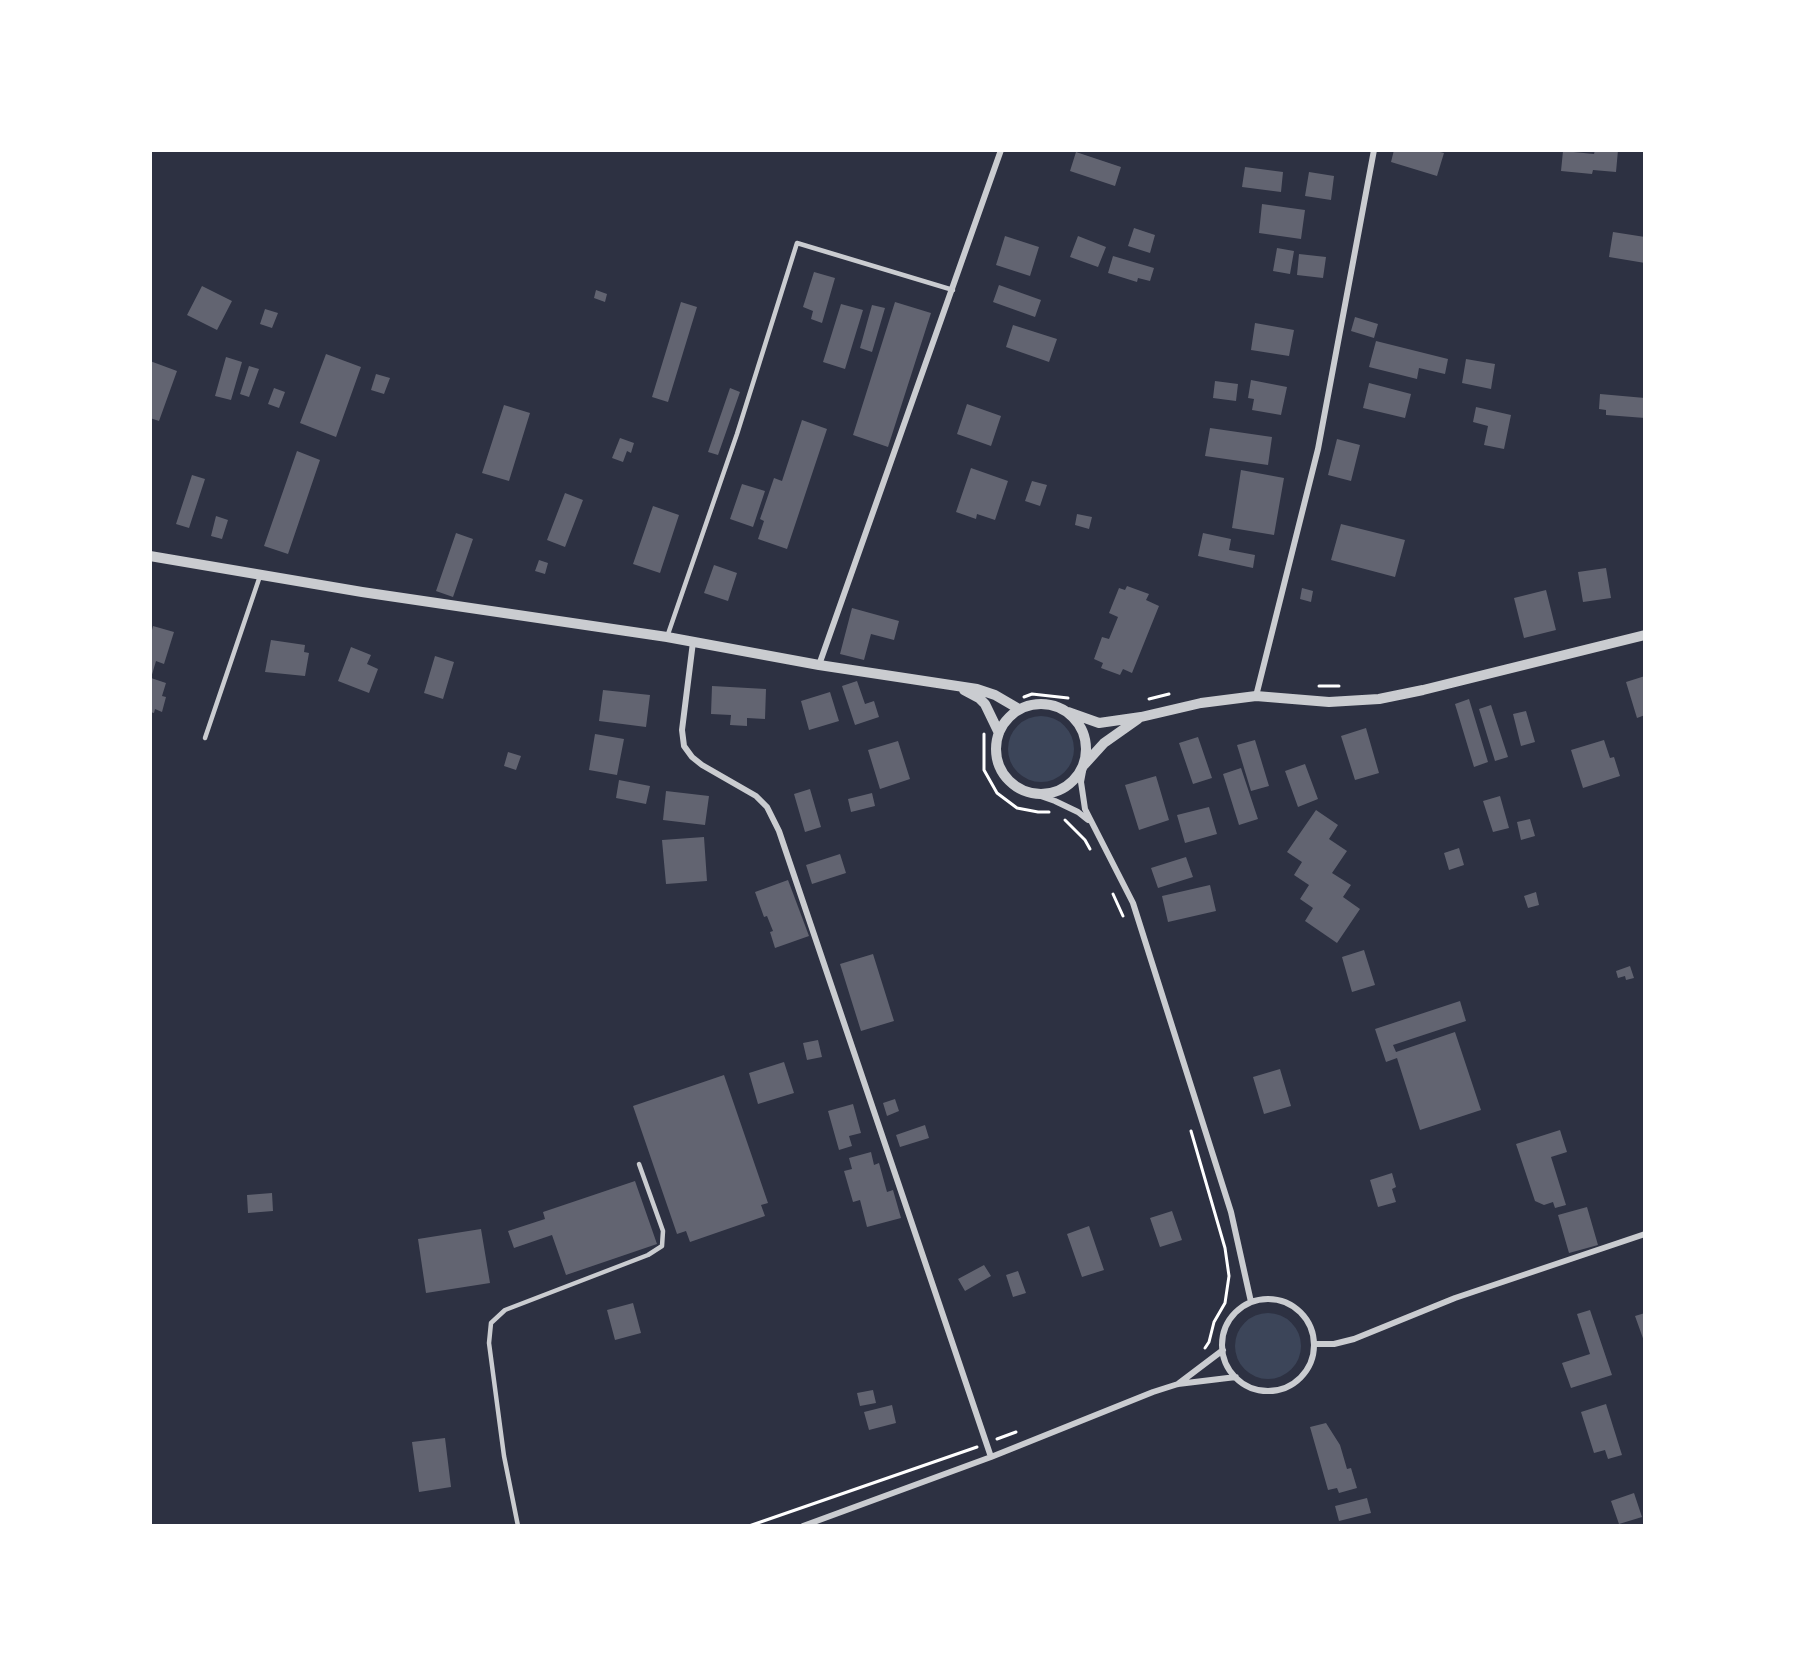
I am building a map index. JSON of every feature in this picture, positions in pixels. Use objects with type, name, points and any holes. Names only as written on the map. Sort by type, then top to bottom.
[{"type":"street","points":[[819,665],[1001,150]]},
{"type":"street","points":[[1256,696],[1318,449],[1374,150]]},
{"type":"street","points":[[150,556],[362,592],[667,637],[819,665],[956,686],[993,694],[1019,704],[1044,704],[1060,708],[1099,723],[1141,717],[1201,703],[1256,696],[1329,702],[1379,699],[1434,688],[1645,635]]},
{"type":"street","points":[[693,642],[682,740],[688,752],[702,765],[756,796],[767,807],[779,831],[991,1457]]},
{"type":"street","points":[[956,686],[979,698],[985,704],[999,733]]},
{"type":"street","points":[[1019,704],[1003,724],[996,742],[997,760],[1004,776],[1018,788],[1078,812],[1093,825]]},
{"type":"street","points":[[1068,712],[1079,724],[1086,738],[1087,746],[1081,782],[1082,795],[1093,825],[1133,903],[1231,1212],[1251,1302]]},
{"type":"street","points":[[1035,794],[1050,794],[1064,788],[1076,779],[1084,765],[1104,743],[1141,717]]},
{"type":"street","points":[[1315,1344],[1334,1344],[1354,1339],[1463,1295],[1645,1234]]},
{"type":"street","points":[[1265,1299],[1280,1301],[1294,1307],[1305,1317],[1312,1330],[1315,1344],[1308,1368],[1301,1377],[1292,1385],[1278,1390],[1263,1391],[1248,1386],[1236,1377],[1227,1365],[1223,1350],[1223,1335],[1228,1322],[1238,1310],[1251,1302],[1265,1299]]},
{"type":"street","points":[[1178,1384],[1223,1350]]},
{"type":"street","points":[[803,1526],[991,1457],[1178,1384],[1236,1377]]},
{"type":"lane","points":[[667,637],[737,434],[797,243],[953,290]]},
{"type":"lane","points":[[205,738],[260,575]]},
{"type":"lane","points":[[518,1526],[504,1456],[489,1343],[491,1323],[505,1310],[648,1255],[662,1246],[663,1231],[639,1164]]},
{"type":"path","points":[[1311,686],[1344,686]]},
{"type":"path","points":[[1146,700],[1177,692]]},
{"type":"path","points":[[1019,704],[1032,694],[1071,699]]},
{"type":"path","points":[[986,725],[983,745],[984,770],[997,793],[1017,808],[1053,812]]},
{"type":"path","points":[[1059,816],[1085,840],[1090,849]]},
{"type":"path","points":[[1111,888],[1124,919]]},
{"type":"path","points":[[1189,1124],[1225,1248],[1229,1276],[1225,1303],[1214,1322],[1209,1342],[1201,1352]]},
{"type":"path","points":[[1004,1437],[1026,1428]]},
{"type":"path","points":[[749,1526],[970,1450]]},
{"type":"shaded area","points":[[1041,716],[1054,719],[1064,726],[1071,736],[1074,749],[1071,762],[1064,772],[1054,779],[1041,782],[1028,779],[1018,772],[1011,762],[1008,749],[1011,736],[1018,726],[1028,719]]},
{"type":"shaded area","points":[[1268,1313],[1281,1315],[1291,1323],[1299,1333],[1301,1346],[1299,1359],[1291,1369],[1281,1377],[1268,1379],[1255,1377],[1245,1369],[1237,1359],[1235,1346],[1237,1333],[1245,1323],[1255,1315]]},
{"type":"building","points":[[1394,150],[1432,150],[1444,153],[1437,176],[1391,162]]},
{"type":"building","points":[[1595,150],[1618,150],[1616,172],[1593,170],[1592,174],[1561,171],[1563,151],[1594,154]]},
{"type":"building","points":[[1076,152],[1121,167],[1115,186],[1070,171]]},
{"type":"building","points":[[1245,167],[1283,172],[1281,192],[1242,187]]},
{"type":"building","points":[[1309,172],[1334,176],[1331,200],[1305,196]]},
{"type":"building","points":[[1262,204],[1305,210],[1301,239],[1259,233]]},
{"type":"building","points":[[1134,228],[1155,235],[1150,253],[1128,246]]},
{"type":"building","points":[[1613,232],[1645,237],[1645,263],[1609,257]]},
{"type":"building","points":[[1005,236],[1039,247],[1030,276],[996,265]]},
{"type":"building","points":[[1078,236],[1106,247],[1098,267],[1070,257]]},
{"type":"building","points":[[1277,248],[1294,251],[1290,274],[1273,271]]},
{"type":"building","points":[[1299,254],[1326,257],[1323,278],[1297,275]]},
{"type":"building","points":[[1113,256],[1154,268],[1150,281],[1138,278],[1137,282],[1108,273]]},
{"type":"building","points":[[814,272],[835,278],[822,323],[811,319],[813,311],[803,307]]},
{"type":"building","points":[[999,285],[1041,300],[1035,317],[993,302]]},
{"type":"building","points":[[202,286],[232,301],[217,330],[187,315]]},
{"type":"building","points":[[596,290],[607,294],[605,302],[594,298]]},
{"type":"building","points":[[681,302],[697,307],[668,402],[652,397]]},
{"type":"building","points":[[895,302],[931,313],[888,447],[853,435]]},
{"type":"building","points":[[841,304],[863,310],[845,369],[823,362]]},
{"type":"building","points":[[872,305],[885,308],[872,352],[860,348]]},
{"type":"building","points":[[265,309],[278,313],[272,328],[260,324]]},
{"type":"building","points":[[1355,317],[1378,324],[1374,338],[1351,331]]},
{"type":"building","points":[[1255,323],[1294,330],[1289,356],[1251,350]]},
{"type":"building","points":[[1013,325],[1057,339],[1049,362],[1006,347]]},
{"type":"building","points":[[1376,341],[1448,359],[1445,374],[1419,368],[1417,379],[1369,367]]},
{"type":"building","points":[[326,354],[361,367],[336,437],[300,423]]},
{"type":"building","points":[[226,357],[242,362],[231,400],[215,396]]},
{"type":"building","points":[[1466,359],[1495,364],[1491,389],[1462,383]]},
{"type":"building","points":[[150,361],[177,371],[159,421],[150,418]]},
{"type":"building","points":[[249,366],[259,369],[249,397],[240,394]]},
{"type":"building","points":[[376,374],[390,378],[384,394],[371,390]]},
{"type":"building","points":[[1251,380],[1287,387],[1281,415],[1252,410],[1254,399],[1248,398]]},
{"type":"building","points":[[1215,381],[1238,384],[1236,401],[1213,398]]},
{"type":"building","points":[[1369,383],[1411,394],[1405,418],[1363,408]]},
{"type":"building","points":[[274,388],[285,392],[279,408],[268,404]]},
{"type":"building","points":[[730,388],[740,392],[718,455],[708,452]]},
{"type":"building","points":[[1600,394],[1645,398],[1645,418],[1606,415],[1606,410],[1599,409]]},
{"type":"building","points":[[967,404],[1001,416],[991,446],[957,434]]},
{"type":"building","points":[[504,405],[530,413],[509,481],[482,473]]},
{"type":"building","points":[[1476,407],[1511,415],[1504,449],[1484,445],[1488,426],[1473,422]]},
{"type":"building","points":[[802,420],[827,429],[787,549],[758,539],[764,521],[760,519],[774,478],[782,481]]},
{"type":"building","points":[[1210,428],[1272,437],[1268,465],[1205,456]]},
{"type":"building","points":[[620,438],[634,443],[631,453],[627,451],[623,462],[612,458]]},
{"type":"building","points":[[1337,439],[1360,445],[1351,481],[1328,475]]},
{"type":"building","points":[[297,451],[320,460],[288,554],[264,546]]},
{"type":"building","points":[[971,468],[1008,481],[995,520],[977,514],[976,519],[956,512]]},
{"type":"building","points":[[1241,470],[1284,478],[1274,535],[1232,528]]},
{"type":"building","points":[[192,475],[205,479],[189,528],[176,524]]},
{"type":"building","points":[[1032,481],[1047,485],[1040,506],[1025,501]]},
{"type":"building","points":[[742,484],[765,491],[753,527],[730,519]]},
{"type":"building","points":[[565,493],[583,500],[565,547],[547,540]]},
{"type":"building","points":[[653,506],[679,515],[660,573],[633,564]]},
{"type":"building","points":[[1077,514],[1092,517],[1089,529],[1075,525]]},
{"type":"building","points":[[216,516],[228,520],[222,539],[211,536]]},
{"type":"building","points":[[1341,524],[1405,540],[1395,577],[1331,560]]},
{"type":"building","points":[[456,533],[473,539],[453,597],[436,591]]},
{"type":"building","points":[[1203,533],[1231,539],[1229,550],[1255,555],[1253,568],[1198,556]]},
{"type":"building","points":[[539,560],[548,563],[545,574],[535,571]]},
{"type":"building","points":[[714,565],[737,573],[728,601],[704,593]]},
{"type":"building","points":[[1606,568],[1611,598],[1583,602],[1578,572]]},
{"type":"building","points":[[1127,586],[1149,594],[1146,600],[1159,606],[1132,673],[1123,669],[1120,675],[1101,668],[1103,663],[1094,659],[1102,637],[1109,639],[1118,617],[1109,613],[1119,588],[1125,590]]},
{"type":"building","points":[[1302,588],[1313,591],[1311,602],[1300,599]]},
{"type":"building","points":[[1546,590],[1556,630],[1524,638],[1514,598]]},
{"type":"building","points":[[852,608],[899,621],[894,640],[871,634],[864,660],[840,654]]},
{"type":"building","points":[[153,626],[174,632],[164,664],[156,661],[151,678],[166,683],[162,696],[166,697],[162,712],[155,709],[154,713],[150,712],[150,638]]},
{"type":"building","points":[[271,640],[305,645],[304,652],[309,653],[305,676],[265,672]]},
{"type":"building","points":[[351,647],[371,655],[367,664],[378,669],[369,693],[338,681]]},
{"type":"building","points":[[435,656],[454,662],[443,699],[424,693]]},
{"type":"building","points":[[1645,676],[1645,715],[1637,718],[1626,682]]},
{"type":"building","points":[[857,681],[865,704],[874,701],[879,717],[855,725],[842,686]]},
{"type":"building","points":[[712,686],[766,689],[765,719],[747,718],[747,726],[730,725],[731,715],[711,714]]},
{"type":"building","points":[[603,690],[650,695],[646,727],[599,721]]},
{"type":"building","points":[[830,692],[839,721],[809,730],[801,701]]},
{"type":"building","points":[[1469,699],[1488,762],[1474,767],[1455,704]]},
{"type":"building","points":[[1491,705],[1508,757],[1495,761],[1479,709]]},
{"type":"building","points":[[1526,711],[1535,742],[1521,746],[1513,714]]},
{"type":"building","points":[[1366,728],[1379,773],[1355,780],[1341,736]]},
{"type":"building","points":[[595,734],[624,739],[617,775],[589,770]]},
{"type":"building","points":[[1198,737],[1212,778],[1193,784],[1179,743]]},
{"type":"building","points":[[1255,740],[1269,786],[1251,791],[1237,745]]},
{"type":"building","points":[[1604,740],[1610,758],[1614,757],[1620,776],[1583,788],[1571,750]]},
{"type":"building","points":[[898,741],[910,779],[880,789],[868,750]]},
{"type":"building","points":[[508,752],[521,756],[516,770],[504,766]]},
{"type":"building","points":[[1305,764],[1318,799],[1298,807],[1285,771]]},
{"type":"building","points":[[1241,768],[1258,819],[1239,825],[1223,774]]},
{"type":"building","points":[[1156,776],[1169,820],[1139,830],[1125,785]]},
{"type":"building","points":[[619,780],[650,786],[646,804],[616,798]]},
{"type":"building","points":[[810,789],[821,827],[805,832],[794,794]]},
{"type":"building","points":[[666,791],[709,796],[705,825],[663,820]]},
{"type":"building","points":[[872,793],[875,806],[851,812],[848,799]]},
{"type":"building","points":[[1500,796],[1509,828],[1493,832],[1483,801]]},
{"type":"building","points":[[1209,807],[1217,834],[1185,843],[1177,815]]},
{"type":"building","points":[[1316,810],[1338,825],[1329,839],[1347,851],[1332,873],[1351,885],[1343,897],[1360,909],[1337,943],[1305,921],[1313,908],[1300,899],[1309,885],[1294,875],[1302,862],[1287,852]]},
{"type":"building","points":[[1530,819],[1535,836],[1521,840],[1517,822]]},
{"type":"building","points":[[704,837],[707,881],[666,884],[662,840]]},
{"type":"building","points":[[1459,848],[1464,865],[1449,870],[1444,853]]},
{"type":"building","points":[[840,854],[846,873],[812,884],[806,865]]},
{"type":"building","points":[[1186,857],[1193,877],[1158,888],[1151,868]]},
{"type":"building","points":[[788,880],[809,936],[775,948],[770,932],[773,931],[767,916],[764,917],[755,892]]},
{"type":"building","points":[[1210,885],[1216,911],[1168,922],[1162,896]]},
{"type":"building","points":[[1536,892],[1539,905],[1528,908],[1524,896]]},
{"type":"building","points":[[1364,950],[1375,985],[1352,992],[1342,957]]},
{"type":"building","points":[[873,954],[894,1021],[861,1031],[840,964]]},
{"type":"building","points":[[1630,966],[1634,978],[1626,980],[1625,976],[1618,978],[1616,971]]},
{"type":"building","points":[[1460,1001],[1466,1021],[1393,1045],[1396,1052],[1455,1032],[1481,1110],[1420,1130],[1397,1058],[1386,1062],[1375,1029]]},
{"type":"building","points":[[818,1040],[822,1057],[807,1060],[803,1043]]},
{"type":"building","points":[[784,1062],[794,1093],[758,1104],[749,1073]]},
{"type":"building","points":[[1280,1069],[1291,1106],[1264,1114],[1253,1077]]},
{"type":"building","points":[[724,1075],[768,1203],[761,1205],[765,1216],[690,1242],[686,1231],[677,1234],[633,1106]]},
{"type":"building","points":[[895,1099],[899,1111],[887,1116],[883,1103]]},
{"type":"building","points":[[853,1104],[861,1133],[849,1136],[852,1146],[839,1150],[828,1111]]},
{"type":"building","points":[[925,1125],[929,1138],[900,1147],[896,1135]]},
{"type":"building","points":[[1560,1130],[1567,1152],[1551,1157],[1566,1205],[1555,1208],[1553,1202],[1544,1205],[1535,1201],[1516,1144]]},
{"type":"building","points":[[871,1152],[874,1165],[879,1163],[887,1192],[893,1190],[901,1218],[867,1227],[860,1200],[853,1202],[844,1171],[852,1169],[849,1158]]},
{"type":"building","points":[[1392,1173],[1396,1187],[1392,1189],[1396,1202],[1378,1207],[1370,1180]]},
{"type":"building","points":[[635,1181],[657,1244],[566,1275],[552,1235],[514,1248],[508,1231],[545,1219],[543,1212]]},
{"type":"building","points":[[272,1193],[273,1211],[248,1213],[247,1195]]},
{"type":"building","points":[[1587,1207],[1598,1245],[1569,1253],[1558,1215]]},
{"type":"building","points":[[1172,1211],[1182,1240],[1160,1247],[1150,1218]]},
{"type":"building","points":[[1089,1226],[1104,1270],[1082,1277],[1067,1234]]},
{"type":"building","points":[[481,1229],[490,1283],[426,1293],[418,1239]]},
{"type":"building","points":[[984,1265],[991,1276],[965,1291],[958,1279]]},
{"type":"building","points":[[1018,1271],[1026,1293],[1013,1297],[1006,1275]]},
{"type":"building","points":[[633,1303],[641,1333],[615,1340],[607,1310]]},
{"type":"building","points":[[1590,1310],[1612,1375],[1571,1388],[1562,1363],[1590,1354],[1577,1314]]},
{"type":"building","points":[[1645,1313],[1645,1344],[1635,1316]]},
{"type":"building","points":[[873,1390],[876,1403],[860,1406],[857,1393]]},
{"type":"building","points":[[1606,1404],[1622,1455],[1608,1459],[1605,1450],[1594,1453],[1581,1412]]},
{"type":"building","points":[[892,1405],[896,1423],[869,1430],[864,1412]]},
{"type":"building","points":[[1326,1423],[1340,1445],[1347,1469],[1351,1468],[1357,1488],[1339,1493],[1337,1488],[1328,1490],[1310,1427]]},
{"type":"building","points":[[445,1438],[451,1487],[419,1492],[412,1442]]},
{"type":"building","points":[[1634,1493],[1642,1517],[1619,1524],[1611,1501]]},
{"type":"building","points":[[1367,1498],[1371,1513],[1339,1521],[1335,1506]]}]
